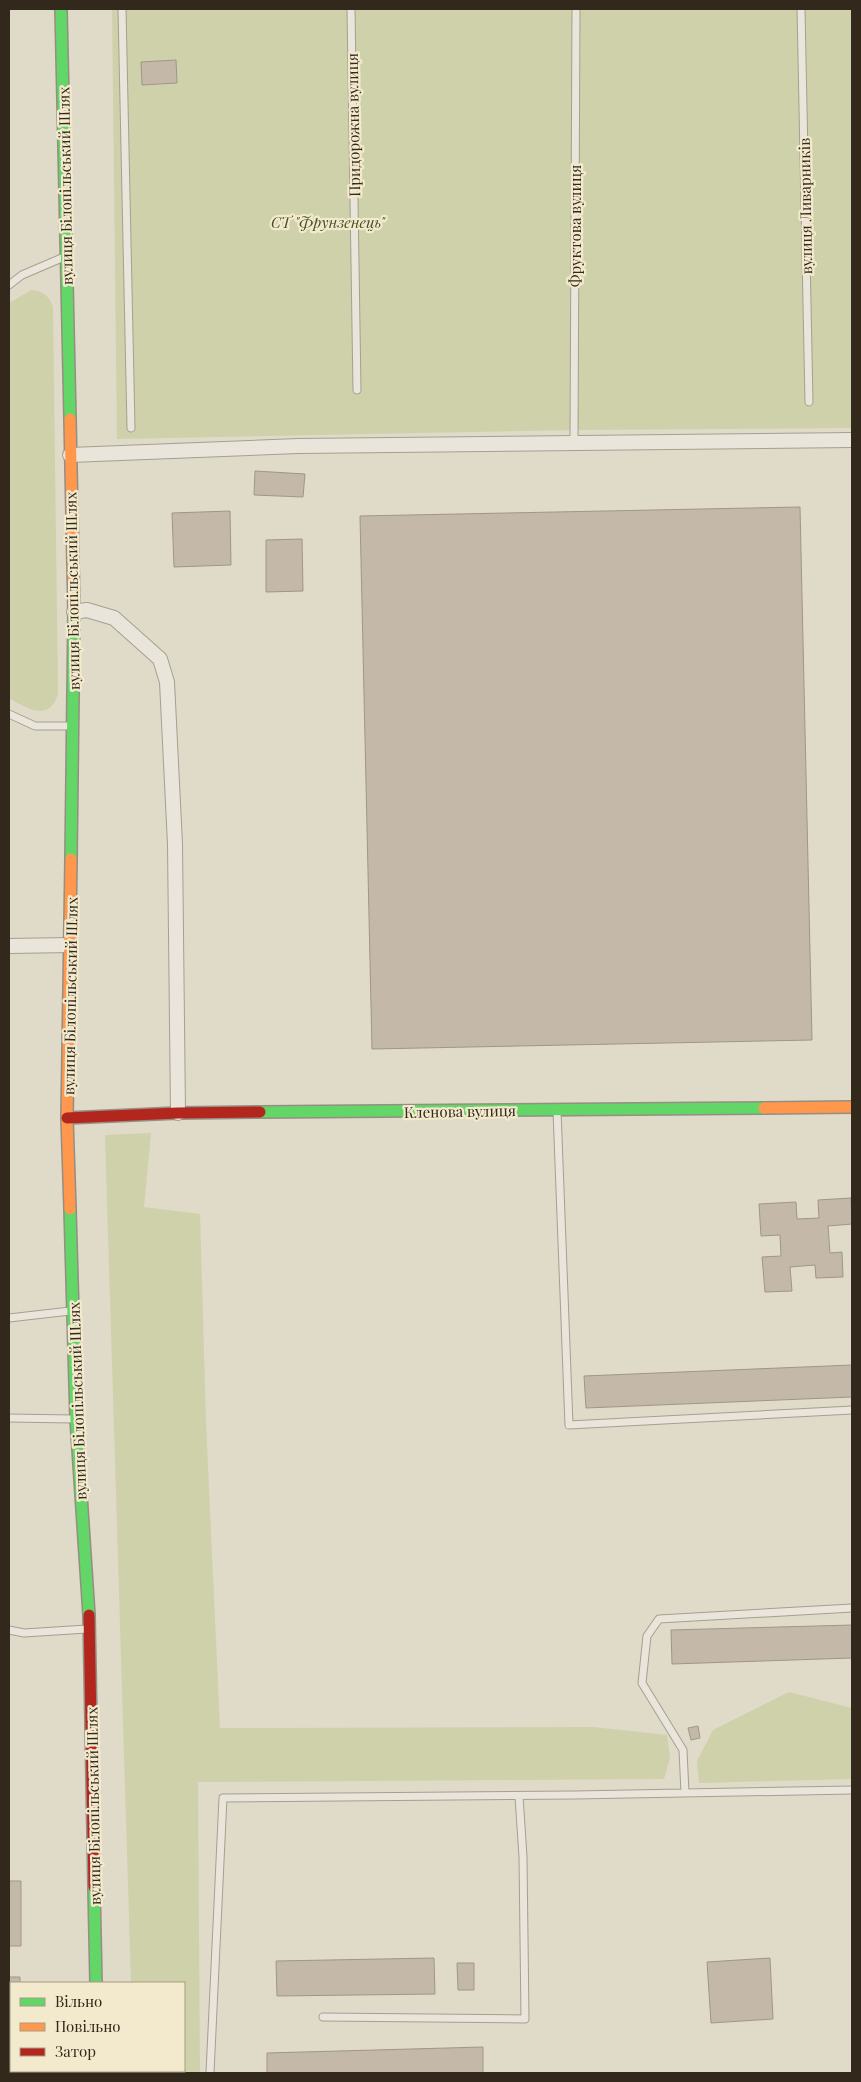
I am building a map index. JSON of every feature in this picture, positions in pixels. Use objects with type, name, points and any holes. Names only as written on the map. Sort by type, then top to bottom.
[{"type":"main road","name":"вулиця Білопільський Шлях","points":[[61,9],[74,612],[71,945],[67,1118],[76,1419],[90,1629],[96,1982]]},
{"type":"main road","name":"Кленова вулиця","points":[[67,1118],[178,1113],[852,1107]]},
{"type":"street","points":[[70,454],[298,446],[852,440]]},
{"type":"street","points":[[74,612],[87,610],[114,618],[160,659],[167,682],[175,844],[178,1113]]},
{"type":"street","points":[[9,946],[71,945]]},
{"type":"lane","points":[[122,9],[131,428]]},
{"type":"lane","name":"Придорожна вулиця","points":[[351,9],[357,390]]},
{"type":"lane","name":"Фруктова вулиця","points":[[574,443],[576,9]]},
{"type":"lane","name":"вулиця Ливарників","points":[[801,9],[809,402]]},
{"type":"lane","points":[[9,285],[22,276],[67,256]]},
{"type":"lane","points":[[9,714],[35,726],[73,726]]},
{"type":"lane","points":[[557,1110],[569,1424],[852,1410]]},
{"type":"lane","points":[[9,1318],[73,1311]]},
{"type":"lane","points":[[9,1418],[76,1419]]},
{"type":"lane","points":[[685,1793],[683,1750],[642,1683],[647,1636],[658,1619],[852,1608]]},
{"type":"lane","points":[[9,1630],[24,1633],[90,1629]]},
{"type":"lane","points":[[210,2073],[224,1798],[519,1796],[852,1790]]},
{"type":"lane","points":[[323,2016],[525,2019],[523,1867],[519,1796]]},
{"type":"green space","name":"СТ \"Фрунзенець\"","points":[[112,9],[852,9],[852,428],[574,430],[117,439]]},
{"type":"green space","points":[[31,290],[45,295],[50,300],[53,308],[58,694],[54,703],[43,711],[30,709],[9,698],[9,303]]},
{"type":"green space","points":[[151,1133],[144,1207],[200,1214],[206,1423],[220,1728],[593,1727],[667,1735],[670,1758],[664,1779],[198,1782],[200,2073],[134,2073],[185,2072],[185,1982],[131,1982],[105,1135]]},
{"type":"green space","points":[[789,1692],[852,1708],[852,1779],[699,1783],[697,1761],[713,1730]]},
{"type":"building","points":[[176,60],[177,83],[142,85],[141,62]]},
{"type":"building","points":[[255,471],[305,474],[303,497],[254,495]]},
{"type":"building","points":[[800,507],[812,1040],[372,1049],[360,516]]},
{"type":"building","points":[[230,511],[231,565],[174,567],[172,513]]},
{"type":"building","points":[[302,539],[303,591],[266,592],[266,540]]},
{"type":"building","points":[[851,1198],[852,1224],[828,1226],[830,1253],[842,1252],[843,1277],[816,1278],[815,1265],[790,1267],[792,1291],[765,1292],[762,1257],[781,1256],[780,1235],[761,1236],[759,1204],[796,1202],[797,1219],[819,1218],[818,1200]]},
{"type":"building","points":[[852,1365],[852,1397],[586,1408],[584,1376]]},
{"type":"building","points":[[852,1625],[852,1658],[672,1664],[671,1630]]},
{"type":"building","points":[[698,1726],[700,1738],[691,1740],[688,1728]]},
{"type":"building","points":[[9,1881],[21,1881],[21,1946],[9,1946]]},
{"type":"building","points":[[434,1958],[435,1994],[277,1996],[276,1961]]},
{"type":"building","points":[[770,1958],[773,2019],[711,2023],[707,1962]]},
{"type":"building","points":[[457,1963],[474,1963],[474,1990],[458,1990]]},
{"type":"building","points":[[9,1977],[20,1977],[20,1982],[10,1982],[10,2072],[20,2073],[9,2073]]},
{"type":"building","points":[[483,2047],[483,2073],[267,2073],[267,2053]]},
{"type":"traffic: fast","points":[[61,9],[70,419]]},
{"type":"traffic: fast","points":[[71,859],[74,612]]},
{"type":"traffic: fast","points":[[260,1112],[764,1108]]},
{"type":"traffic: fast","points":[[70,1209],[76,1419],[89,1615]]},
{"type":"traffic: fast","points":[[94,1887],[96,1982]]},
{"type":"traffic: slow","points":[[70,419],[74,612]]},
{"type":"traffic: slow","points":[[70,1209],[67,1118],[71,859]]},
{"type":"traffic: slow","points":[[764,1108],[852,1107]]},
{"type":"traffic: jam","points":[[67,1118],[178,1113],[260,1112]]},
{"type":"traffic: jam","points":[[89,1615],[94,1887]]}]
